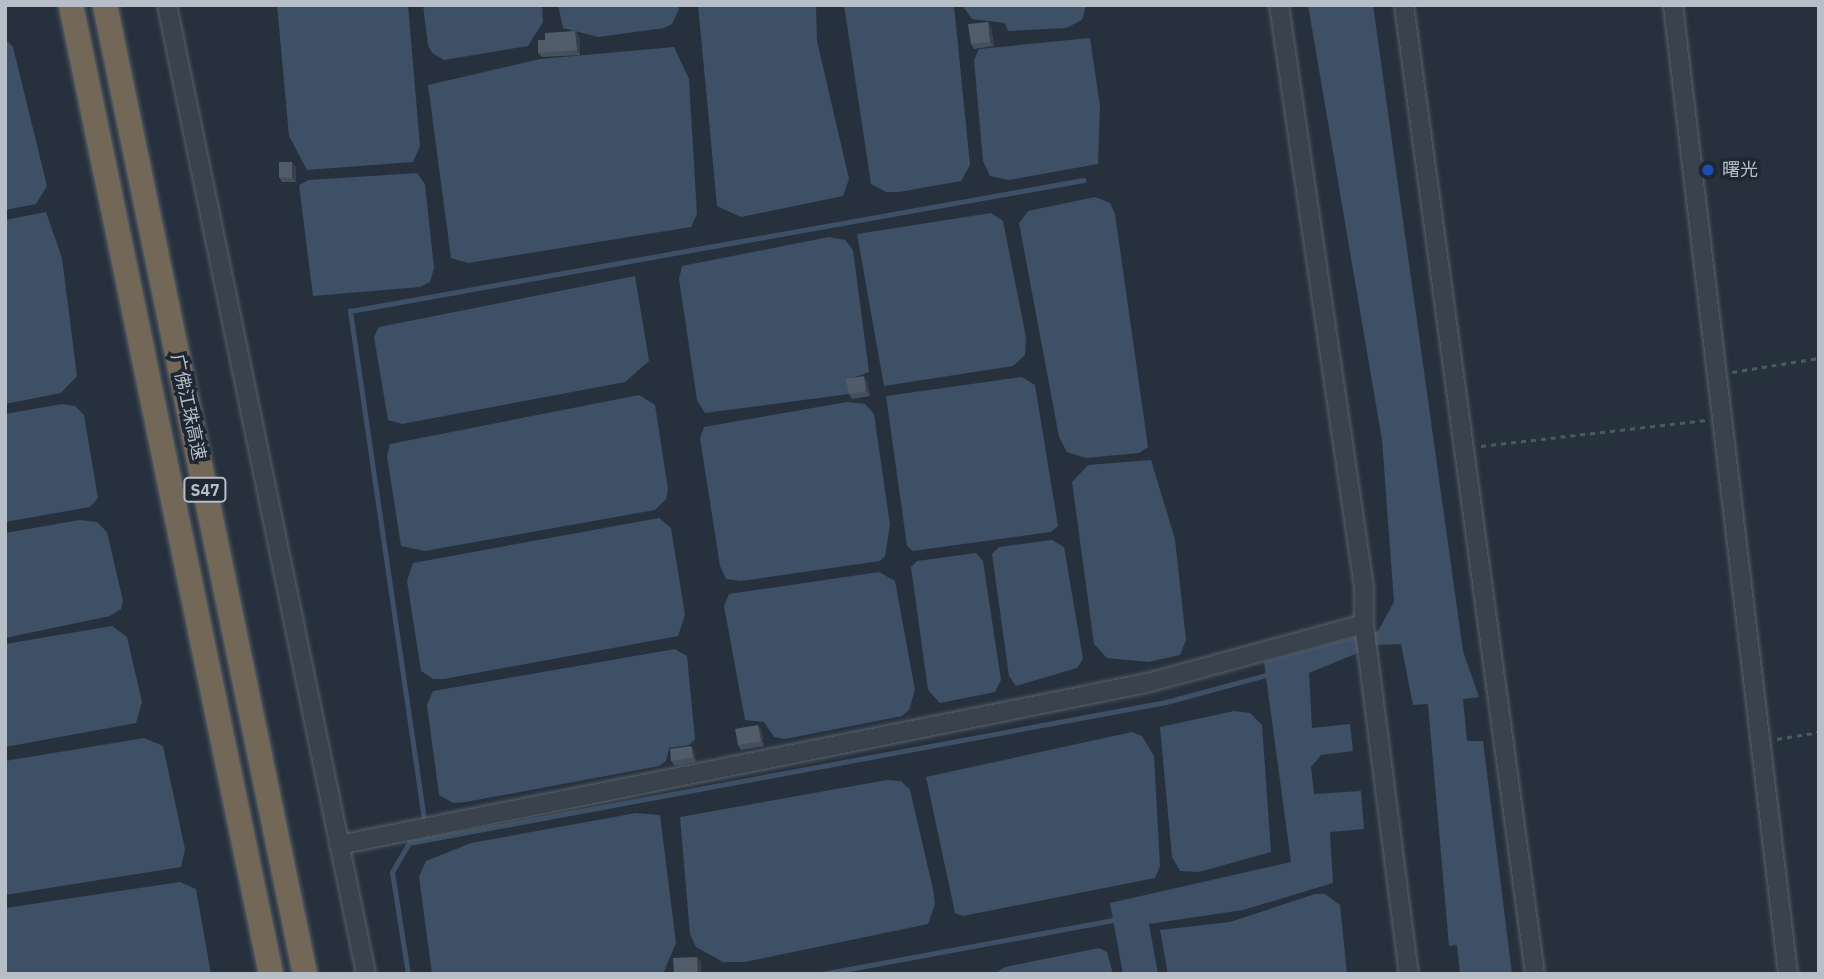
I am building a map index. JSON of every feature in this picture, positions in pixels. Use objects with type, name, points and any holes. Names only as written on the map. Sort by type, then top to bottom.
[{"type":"highway","name":"广佛江珠高速","points":[[71,5],[271,974]]},
{"type":"highway","name":"广佛江珠高速","points":[[104,5],[305,974]]},
{"type":"street","points":[[167,5],[366,974]]},
{"type":"street","points":[[1279,5],[1364,588],[1364,624],[1409,974]]},
{"type":"street","points":[[1404,5],[1535,974]]},
{"type":"street","points":[[1673,5],[1720,374],[1788,974]]},
{"type":"street","points":[[339,845],[1147,682],[1364,624]]},
{"type":"path","points":[[1720,374],[1819,358]]},
{"type":"path","points":[[1464,448],[1725,418]]},
{"type":"path","points":[[1762,741],[1819,732]]},
{"type":"water","points":[[277,5],[408,5],[420,146],[413,162],[307,170],[289,136]]},
{"type":"water","points":[[423,5],[542,5],[543,22],[528,46],[444,60],[432,53],[428,45]]},
{"type":"water","points":[[558,5],[678,5],[679,9],[672,24],[664,28],[598,37],[563,28]]},
{"type":"water","points":[[698,5],[816,5],[817,41],[849,179],[843,196],[741,217],[717,206]]},
{"type":"water","points":[[844,5],[954,5],[970,165],[961,181],[899,192],[886,192],[871,184]]},
{"type":"water","points":[[962,5],[1086,5],[1082,20],[1066,28],[1008,31],[1005,23],[972,19]]},
{"type":"water","points":[[1308,5],[1373,5],[1463,651],[1479,697],[1463,699],[1467,741],[1483,741],[1512,974],[1460,974],[1457,945],[1449,946],[1428,704],[1413,705],[1401,644],[1377,645],[1309,673],[1312,728],[1350,724],[1353,751],[1321,755],[1311,767],[1314,794],[1361,791],[1364,829],[1330,832],[1333,883],[1243,910],[1149,924],[1158,974],[1123,974],[1110,903],[1291,862],[1264,662],[1378,631],[1394,602],[1382,440]]},
{"type":"water","points":[[1090,38],[1100,106],[1098,164],[1009,180],[990,176],[983,161],[974,60],[979,49]]},
{"type":"water","points":[[5,39],[13,47],[47,186],[36,204],[5,210]]},
{"type":"water","points":[[674,47],[689,79],[697,214],[691,227],[468,263],[451,258],[428,85],[540,59]]},
{"type":"water","points":[[417,173],[425,184],[434,268],[430,282],[420,287],[313,296],[299,185],[309,180]]},
{"type":"water","points":[[1095,197],[1110,203],[1115,214],[1148,447],[1139,453],[1086,458],[1067,452],[1059,437],[1019,223],[1028,211]]},
{"type":"water","points":[[46,212],[62,258],[77,376],[61,393],[5,404],[5,220]]},
{"type":"water","points":[[991,213],[1003,221],[1026,337],[1025,355],[1013,366],[884,386],[857,234]]},
{"type":"water","points":[[829,237],[845,240],[853,250],[869,372],[850,379],[849,394],[705,413],[697,400],[679,279],[682,266]]},
{"type":"water","points":[[635,276],[649,361],[625,382],[402,424],[388,420],[374,337],[379,327]]},
{"type":"water","points":[[1022,377],[1035,385],[1058,526],[1051,532],[913,551],[907,546],[886,396]]},
{"type":"water","points":[[639,395],[655,405],[668,489],[666,499],[655,510],[425,551],[401,546],[387,456],[390,444]]},
{"type":"water","points":[[847,402],[865,404],[874,414],[890,525],[885,556],[880,561],[741,581],[726,579],[720,566],[700,438],[704,427]]},
{"type":"water","points":[[62,404],[75,406],[84,415],[98,498],[90,507],[5,522],[5,414]]},
{"type":"water","points":[[1151,460],[1175,539],[1186,640],[1180,655],[1148,662],[1107,658],[1094,644],[1072,482],[1088,465]]},
{"type":"water","points":[[659,518],[671,528],[685,615],[678,636],[444,679],[433,679],[421,671],[407,581],[413,563]]},
{"type":"water","points":[[80,520],[97,522],[107,532],[123,601],[121,609],[110,616],[5,638],[5,533]]},
{"type":"water","points":[[1052,540],[1064,547],[1083,659],[1077,668],[1016,686],[1009,676],[992,554],[999,547]]},
{"type":"water","points":[[976,553],[983,561],[1001,680],[995,692],[940,703],[928,690],[911,567],[917,561]]},
{"type":"water","points":[[879,572],[895,581],[915,690],[909,710],[902,716],[785,739],[774,737],[764,722],[745,720],[724,606],[729,594]]},
{"type":"water","points":[[112,626],[127,637],[142,702],[136,723],[5,747],[5,644]]},
{"type":"water","points":[[675,649],[687,656],[695,739],[689,745],[669,748],[666,761],[659,766],[466,802],[453,803],[439,795],[427,705],[433,691]]},
{"type":"water","points":[[1234,711],[1250,713],[1262,725],[1271,852],[1199,872],[1180,871],[1172,857],[1160,727]]},
{"type":"water","points":[[1132,732],[1142,736],[1154,756],[1160,866],[1155,878],[963,916],[955,913],[926,777]]},
{"type":"water","points":[[144,738],[163,746],[185,849],[181,867],[5,895],[5,761]]},
{"type":"water","points":[[887,780],[901,781],[910,790],[933,889],[935,904],[928,924],[745,962],[723,962],[696,947],[690,934],[680,817]]},
{"type":"water","points":[[636,813],[660,815],[676,943],[663,974],[432,974],[419,877],[426,861],[471,843]]},
{"type":"water","points":[[180,882],[196,889],[211,974],[5,974],[5,908]]},
{"type":"water","points":[[1315,894],[1325,894],[1340,905],[1347,974],[1168,974],[1160,930],[1230,922]]},
{"type":"water","points":[[1099,948],[1107,952],[1113,974],[994,974],[1005,967]]},
{"type":"building","points":[[988,22],[990,42],[971,44],[968,24]]},
{"type":"building","points":[[575,31],[577,50],[538,53],[538,40],[545,40],[545,33]]},
{"type":"building","points":[[279,162],[292,162],[292,178],[279,177]]},
{"type":"building","points":[[864,376],[866,391],[849,394],[846,379]]},
{"type":"building","points":[[758,725],[761,741],[738,745],[735,729]]},
{"type":"building","points":[[691,746],[693,757],[671,761],[670,749]]},
{"type":"building","points":[[697,957],[698,974],[674,974],[673,958]]},
{"type":"waterway","points":[[427,840],[350,311],[1083,180]]},
{"type":"waterway","points":[[408,974],[392,872],[409,843],[1166,702],[1270,674]]},
{"type":"waterway","points":[[822,974],[1120,919]]},
{"type":"place","name":"曙光","points":[[1708,170]]}]
